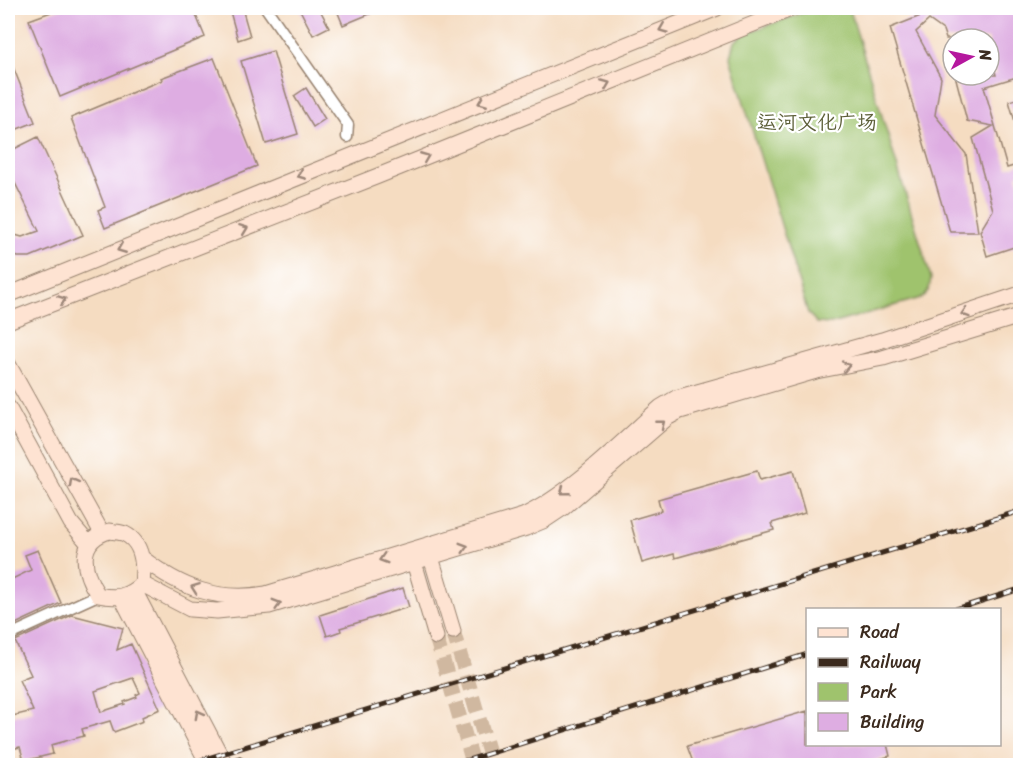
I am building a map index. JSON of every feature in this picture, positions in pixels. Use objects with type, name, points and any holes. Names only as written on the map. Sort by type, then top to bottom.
[{"type":"street","points":[[266,8],[348,125],[347,137]]},
{"type":"street","points":[[8,295],[717,8]]},
{"type":"street","points":[[8,321],[378,176],[794,8]]},
{"type":"street","points":[[132,590],[190,609],[217,611],[245,609],[269,606],[421,556],[542,508],[563,493],[662,407],[676,398],[882,340],[1020,294]]},
{"type":"street","points":[[142,558],[165,576],[195,589],[220,596],[244,598],[421,556],[526,528],[545,520],[563,508],[668,418],[680,411],[816,372],[883,358],[1020,316]]},
{"type":"street","points":[[8,364],[102,533]]},
{"type":"street","points":[[8,407],[71,523],[88,543]]},
{"type":"street","points":[[8,636],[98,595],[114,598],[132,590],[143,570],[142,558],[134,543],[125,534],[110,531],[97,535],[88,543],[85,559],[88,580],[98,595]]},
{"type":"street","points":[[421,556],[453,631]]},
{"type":"street","points":[[421,556],[436,637]]},
{"type":"street","points":[[132,590],[209,765]]},
{"type":"street","points":[[132,590],[226,765]]},
{"type":"green space","name":"运河文化广场","points":[[817,8],[850,10],[931,278],[929,289],[924,297],[831,324],[817,323],[808,313],[730,57],[734,42],[746,33]]},
{"type":"building","points":[[62,8],[193,8],[205,37],[60,97],[29,20]]},
{"type":"building","points":[[229,8],[242,8],[250,36],[238,40]]},
{"type":"building","points":[[299,8],[319,8],[329,27],[313,35]]},
{"type":"building","points":[[336,8],[384,8],[343,25]]},
{"type":"building","points":[[920,8],[1020,8],[1020,76],[1001,82],[1001,27],[941,29],[929,20],[916,32],[941,78],[935,115],[966,154],[978,232],[950,232],[890,28],[923,15]]},
{"type":"building","points":[[273,51],[298,134],[266,144],[241,61]]},
{"type":"building","points":[[8,54],[35,122],[15,130],[8,110]]},
{"type":"building","points":[[214,58],[257,166],[105,228],[98,210],[105,207],[71,118],[162,80],[161,78]]},
{"type":"building","points":[[958,87],[984,87],[1007,168],[1020,164],[1020,175],[1017,175],[1020,188],[1020,245],[987,256],[980,231],[993,210],[973,138],[993,126],[967,121]]},
{"type":"building","points":[[306,88],[325,119],[313,127],[294,96]]},
{"type":"building","points":[[1020,98],[1020,132],[1018,132],[1009,101]]},
{"type":"building","points":[[38,137],[83,235],[30,257],[18,257],[8,254],[8,233],[22,237],[39,231],[8,169],[8,152]]},
{"type":"building","points":[[757,471],[760,480],[793,471],[805,513],[772,523],[774,530],[675,558],[674,554],[642,563],[630,520],[661,511],[658,499]]},
{"type":"building","points":[[38,550],[61,603],[11,626],[8,619],[8,581],[31,570],[25,555]]},
{"type":"building","points":[[403,588],[409,607],[340,628],[341,631],[327,636],[320,615]]},
{"type":"building","points":[[72,615],[123,628],[117,650],[131,644],[160,709],[142,717],[143,721],[114,732],[110,721],[82,729],[84,736],[51,745],[53,754],[24,761],[20,747],[8,750],[8,717],[33,711],[19,680],[31,675],[15,641]],"holes":[[[133,678],[140,693],[136,695],[137,697],[124,702],[125,704],[101,712],[95,691]]]},
{"type":"building","points":[[806,711],[806,746],[888,746],[890,756],[858,765],[694,765],[687,746]]},
{"type":"tunnel","points":[[453,631],[493,766]]},
{"type":"tunnel","points":[[436,637],[474,766]]},
{"type":"railway","points":[[182,766],[1020,511]]},
{"type":"railway","points":[[959,608],[1020,589]]},
{"type":"railway","points":[[449,766],[806,655]]},
{"type":"railway","points":[[214,766],[240,758]]}]
